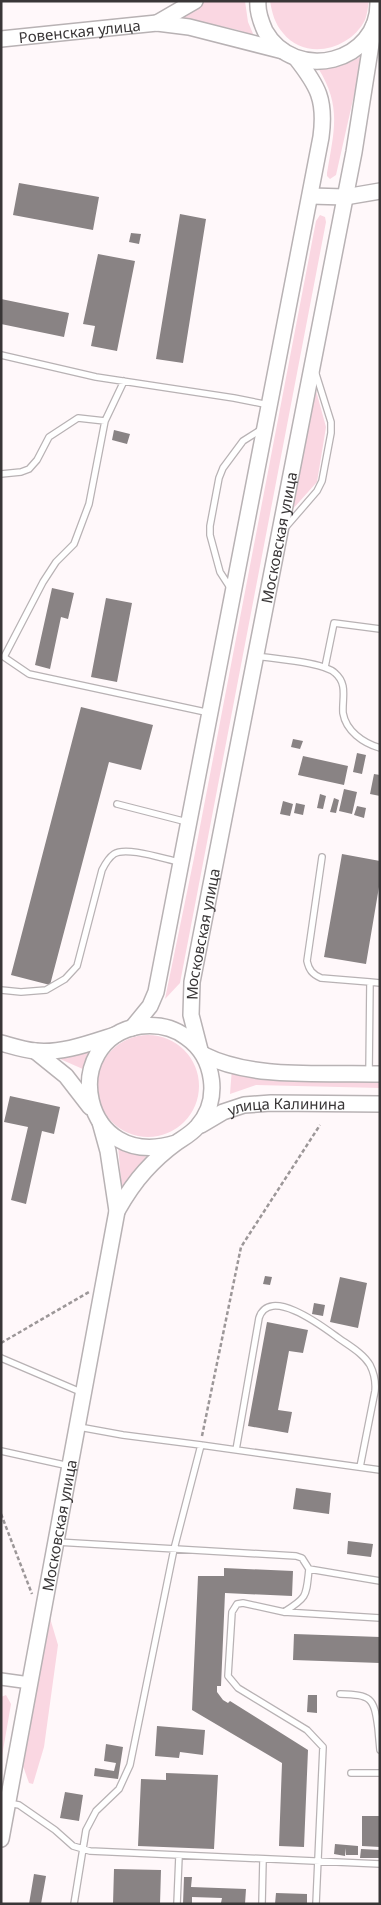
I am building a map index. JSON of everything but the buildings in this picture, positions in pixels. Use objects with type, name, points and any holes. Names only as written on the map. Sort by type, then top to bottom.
[{"type":"main road","name":"Ровенская улица","points":[[157,23],[196,1]]},
{"type":"main road","points":[[258,1],[261,23],[270,38],[283,51],[296,58],[311,62],[330,61],[348,54],[363,42],[374,25]]},
{"type":"main road","name":"Московская улица","points":[[202,1052],[191,1015],[192,982],[354,152],[378,4]]},
{"type":"main road","name":"Ровенская улица","points":[[1,38],[157,23],[190,27],[283,51]]},
{"type":"main road","points":[[98,1119],[91,1100],[89,1084],[98,1054],[108,1042],[126,1030],[150,1006],[156,992],[311,196],[324,120],[321,102],[314,81],[296,58]]},
{"type":"main road","points":[[311,196],[345,197],[380,191]]},
{"type":"main road","points":[[1,1043],[35,1051],[70,1047],[126,1030],[150,1025],[165,1027],[180,1032],[193,1041],[202,1052],[212,1078],[212,1096],[207,1112],[197,1127],[176,1143],[156,1148],[134,1146],[116,1137],[98,1119],[66,1076],[35,1051]]},
{"type":"main road","name":"улица Калинина","points":[[202,1052],[226,1064],[270,1072],[374,1074]]},
{"type":"main road","name":"улица Калинина","points":[[197,1127],[223,1112],[244,1105],[271,1103],[380,1104]]},
{"type":"main road","name":"Московская улица","points":[[1,1839],[8,1803],[9,1780],[30,1683],[117,1211],[108,1150],[98,1119]]},
{"type":"main road","name":"Московская улица","points":[[117,1211],[145,1171],[176,1143]]},
{"type":"street","points":[[1,1678],[30,1683]]},
{"type":"lane","points":[[1,355],[96,377],[270,405]]},
{"type":"lane","points":[[279,536],[317,490],[322,481],[324,471],[331,433],[331,422],[320,381],[312,362]]},
{"type":"lane","points":[[124,381],[105,420],[89,504],[74,544],[56,562],[43,582],[3,656],[29,674],[210,713]]},
{"type":"lane","points":[[1,474],[21,472],[29,468],[37,460],[49,437],[78,418],[105,420]]},
{"type":"lane","points":[[233,593],[220,572],[210,535],[217,488],[223,468],[243,441],[266,426]]},
{"type":"lane","points":[[326,666],[334,623],[380,629]]},
{"type":"lane","points":[[255,656],[326,666],[336,673],[342,682],[345,692],[343,711],[345,722],[360,738],[372,746],[380,748]]},
{"type":"lane","points":[[117,804],[189,822]]},
{"type":"lane","points":[[1,990],[21,992],[46,990],[65,979],[77,966],[102,870],[114,854],[121,851],[136,853],[181,863]]},
{"type":"lane","points":[[322,857],[307,960],[309,968],[313,975],[320,978],[380,983]]},
{"type":"lane","points":[[370,982],[374,1074]]},
{"type":"lane","points":[[236,1450],[259,1318],[261,1312],[266,1307],[273,1306],[292,1309],[310,1319],[361,1355],[369,1363],[376,1381],[360,1467]]},
{"type":"lane","points":[[1,1358],[83,1393]]},
{"type":"lane","points":[[76,1427],[380,1470]]},
{"type":"lane","points":[[74,1904],[86,1830],[96,1811],[119,1790],[130,1765],[174,1549],[201,1445]]},
{"type":"lane","points":[[1,1451],[69,1466]]},
{"type":"lane","points":[[55,1542],[296,1556],[302,1558],[309,1569],[306,1593],[303,1599],[284,1612]]},
{"type":"lane","points":[[309,1569],[380,1581]]},
{"type":"lane","points":[[316,1904],[323,1747],[307,1730],[238,1688],[228,1676],[232,1612],[234,1607],[243,1603],[284,1612],[380,1618]]},
{"type":"lane","points":[[340,1694],[361,1694],[372,1703],[376,1711],[379,1728],[380,1750]]},
{"type":"lane","points":[[351,1773],[380,1773]]},
{"type":"lane","points":[[8,1803],[19,1805],[73,1846],[100,1852],[380,1864]]},
{"type":"lane","points":[[177,1904],[179,1856]]},
{"type":"lane","points":[[262,1904],[263,1860]]},
{"type":"path","points":[[201,1445],[241,1247],[320,1125]]},
{"type":"path","points":[[1,1343],[103,1284]]},
{"type":"path","points":[[1,1514],[42,1616]]},
{"type":"shaded area","points":[[206,1],[245,1],[248,22],[254,36],[238,30],[178,17]]},
{"type":"shaded area","points":[[270,1],[369,1],[365,20],[349,39],[338,45],[315,49],[303,47],[292,42],[283,33],[274,18]]},
{"type":"shaded area","points":[[363,55],[336,175],[330,179],[327,173],[334,131],[333,107],[326,82],[318,68],[342,65]]},
{"type":"shaded area","points":[[320,215],[325,217],[326,222],[180,983],[165,999],[194,858],[316,221]]},
{"type":"shaded area","points":[[315,387],[326,427],[317,482],[291,511]]},
{"type":"shaded area","points":[[148,1035],[167,1039],[184,1050],[195,1067],[199,1086],[195,1105],[184,1122],[167,1133],[148,1137],[129,1133],[112,1122],[101,1105],[97,1086],[101,1067],[112,1050],[129,1039]]},
{"type":"shaded area","points":[[89,1052],[85,1070],[51,1055]]},
{"type":"shaded area","points":[[232,1068],[380,1079],[380,1088],[256,1085],[230,1094]]},
{"type":"shaded area","points":[[118,1146],[147,1155],[122,1192]]},
{"type":"shaded area","points":[[50,1618],[58,1645],[44,1747],[33,1784],[29,1783],[23,1766]]},
{"type":"shaded area","points":[[6,1695],[11,1704],[1,1762],[1,1697]]}]
